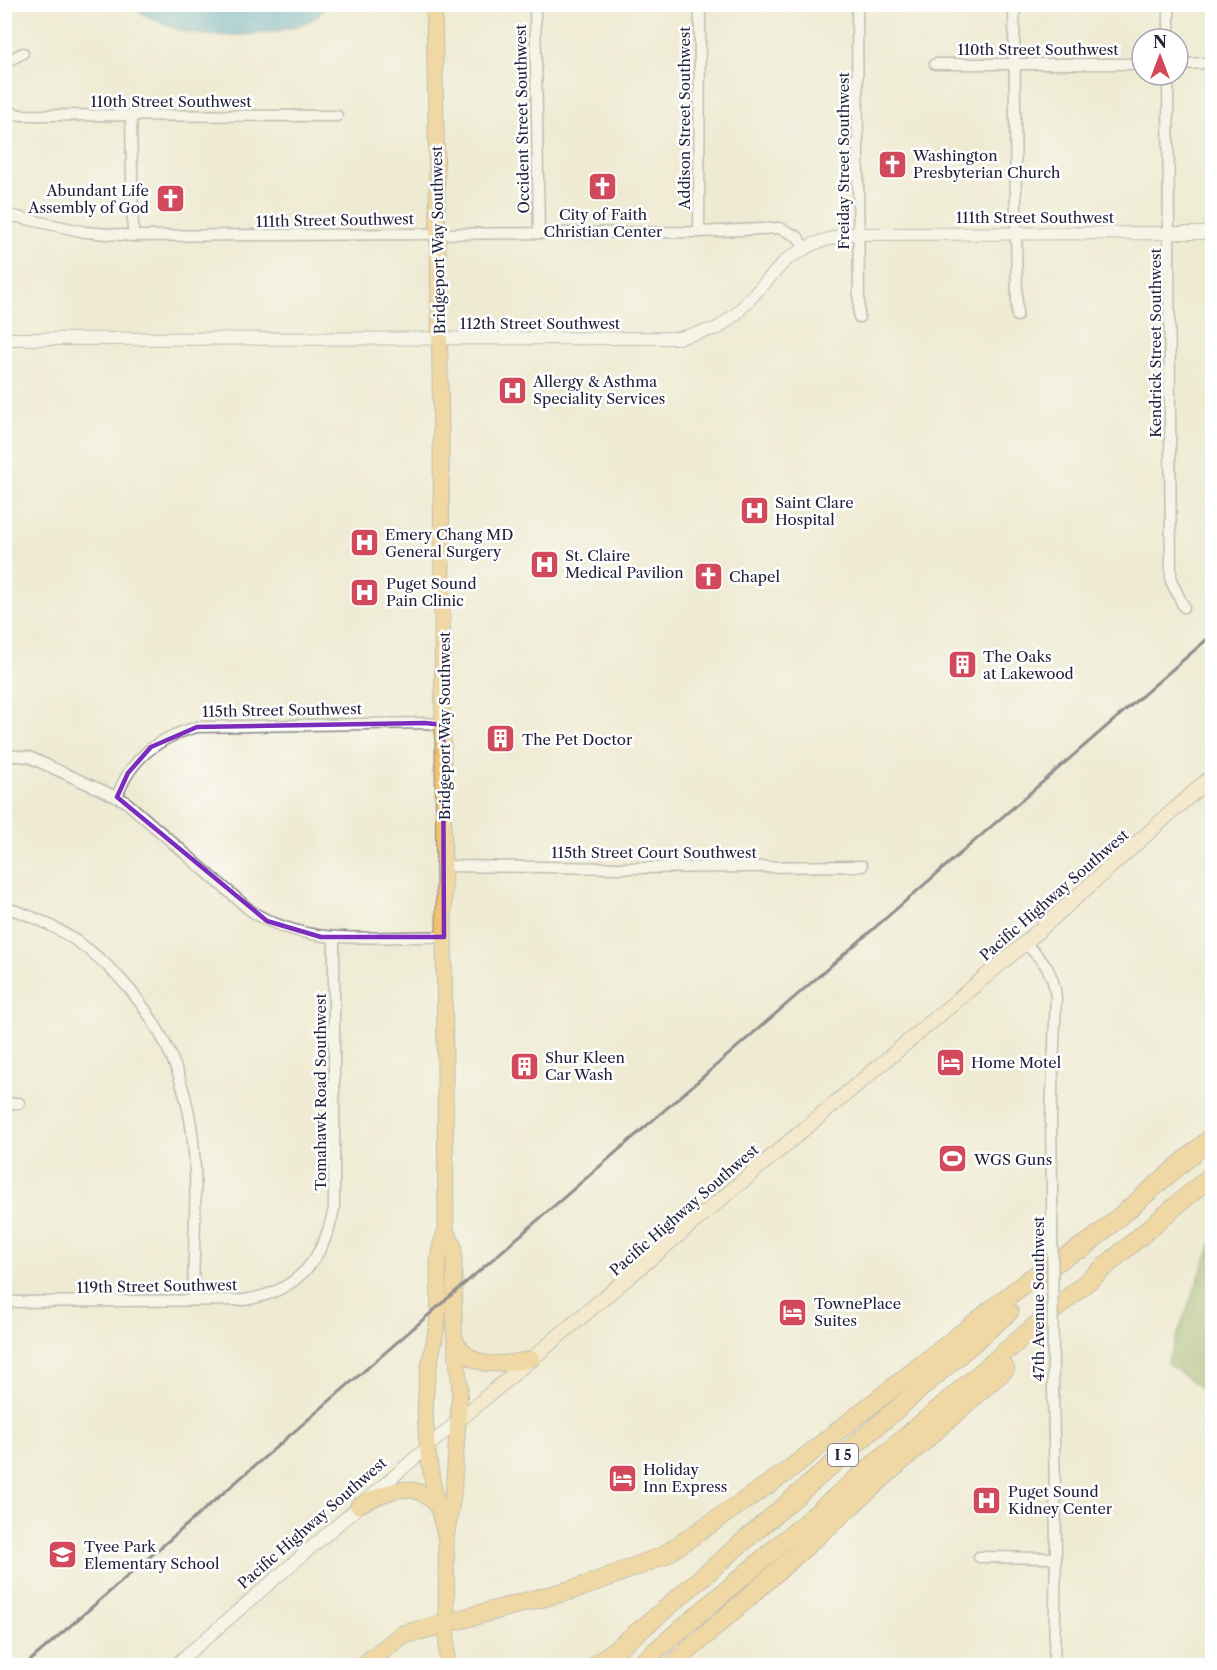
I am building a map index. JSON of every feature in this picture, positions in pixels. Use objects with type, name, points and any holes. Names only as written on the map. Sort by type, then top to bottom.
[{"type":"highway","name":"I 5","points":[[595,1665],[649,1623],[1212,1137]]},
{"type":"highway","name":"I 5","points":[[638,1665],[1212,1175]]},
{"type":"highway","points":[[363,1665],[402,1635],[589,1585],[663,1556],[694,1538],[794,1466],[1030,1279],[1089,1242]]},
{"type":"highway","points":[[671,1665],[996,1378],[1033,1343],[1094,1277]]},
{"type":"main road","name":"Bridgeport Way Southwest","points":[[434,4],[439,233],[446,1231],[454,1246],[456,1341],[460,1389],[459,1420],[444,1509]]},
{"type":"main road","name":"Pacific Highway Southwest","points":[[459,1420],[1025,943],[1212,777]]},
{"type":"main road","name":"Bridgeport Way Southwest","points":[[446,1231],[438,1245],[438,1314],[427,1379],[429,1444],[444,1509],[448,1623],[447,1665]]},
{"type":"main road","points":[[456,1341],[466,1356],[479,1363],[494,1364],[532,1359]]},
{"type":"main road","points":[[358,1506],[383,1494],[412,1490],[425,1494],[444,1509]]},
{"type":"street","name":"Occident Street Southwest","points":[[535,4],[539,233]]},
{"type":"street","name":"Addison Street Southwest","points":[[699,4],[699,232]]},
{"type":"street","name":"Freiday Street Southwest","points":[[857,4],[859,317]]},
{"type":"street","points":[[1014,4],[1014,232],[1017,316]]},
{"type":"street","points":[[1168,27],[1169,4]]},
{"type":"street","points":[[4,63],[23,53]]},
{"type":"street","name":"110th Street Southwest","points":[[935,63],[1130,64]]},
{"type":"street","points":[[1190,64],[1212,63]]},
{"type":"street","name":"Kendrick Street Southwest","points":[[1168,87],[1171,581],[1184,607]]},
{"type":"street","name":"110th Street Southwest","points":[[4,112],[21,115],[337,116]]},
{"type":"street","points":[[131,116],[133,236]]},
{"type":"street","name":"111th Street Southwest","points":[[4,214],[84,232],[133,236],[699,232],[780,228],[798,237],[804,248]]},
{"type":"street","name":"111th Street Southwest","points":[[858,232],[1212,233]]},
{"type":"street","name":"112th Street Southwest","points":[[4,339],[678,338],[708,333],[733,318],[780,265],[804,248],[831,236],[858,232]]},
{"type":"street","name":"115th Street Southwest","points":[[117,796],[128,773],[150,747],[172,734],[197,727],[425,723],[443,725]]},
{"type":"street","points":[[4,755],[28,757],[117,796],[137,809],[251,912],[291,931],[334,938],[444,937]]},
{"type":"street","name":"115th Street Court Southwest","points":[[445,866],[625,868],[862,866]]},
{"type":"street","points":[[4,907],[69,937],[106,965],[145,1007],[171,1055],[183,1090],[192,1133],[193,1300]]},
{"type":"street","name":"Tomahawk Road Southwest","points":[[325,1245],[335,1199],[334,938]]},
{"type":"street","name":"47th Avenue Southwest","points":[[1025,943],[1050,970],[1054,978],[1056,997],[1051,1116],[1056,1558],[1054,1665]]},
{"type":"street","points":[[4,1104],[19,1103]]},
{"type":"street","name":"119th Street Southwest","points":[[4,1302],[244,1300],[277,1291],[305,1270],[325,1245]]},
{"type":"street","name":"Pacific Highway Southwest","points":[[174,1665],[459,1420]]},
{"type":"street","points":[[979,1557],[1056,1558]]},
{"type":"highlighted area","points":[[425,723],[443,725],[444,937],[321,937],[267,921],[117,797],[128,773],[151,747],[197,727]]},
{"type":"green space","points":[[1212,1243],[1212,1396],[1167,1363]]},
{"type":"water","points":[[128,5],[326,5],[318,15],[286,29],[223,36],[192,33],[175,28]]},
{"type":"railway","points":[[24,1666],[1212,635]]},
{"type":"place","name":"Washington Presbyterian Church","points":[[892,164]]},
{"type":"place","name":"City of Faith Christian Center","points":[[603,187]]},
{"type":"place","name":"Abundant Life Assembly of God","points":[[170,199]]},
{"type":"place","name":"Allergy & Asthma Speciality Services","points":[[512,390]]},
{"type":"place","name":"Saint Clare Hospital","points":[[754,511]]},
{"type":"place","name":"Emery Chang MD General Surgery","points":[[364,543]]},
{"type":"place","name":"St. Claire Medical Pavilion","points":[[544,564]]},
{"type":"place","name":"Chapel","points":[[708,576]]},
{"type":"place","name":"Puget Sound Pain Clinic","points":[[365,592]]},
{"type":"place","name":"The Oaks at Lakewood","points":[[962,665]]},
{"type":"place","name":"The Pet Doctor","points":[[501,739]]},
{"type":"place","name":"Home Motel","points":[[950,1062]]},
{"type":"place","name":"Shur Kleen Car Wash","points":[[524,1066]]},
{"type":"place","name":"WGS Guns","points":[[953,1159]]},
{"type":"place","name":"TownePlace Suites","points":[[793,1312]]},
{"type":"place","name":"Holiday Inn Express","points":[[622,1478]]},
{"type":"place","name":"Puget Sound Kidney Center","points":[[987,1500]]},
{"type":"place","name":"Tyee Park Elementary School","points":[[63,1555]]}]
